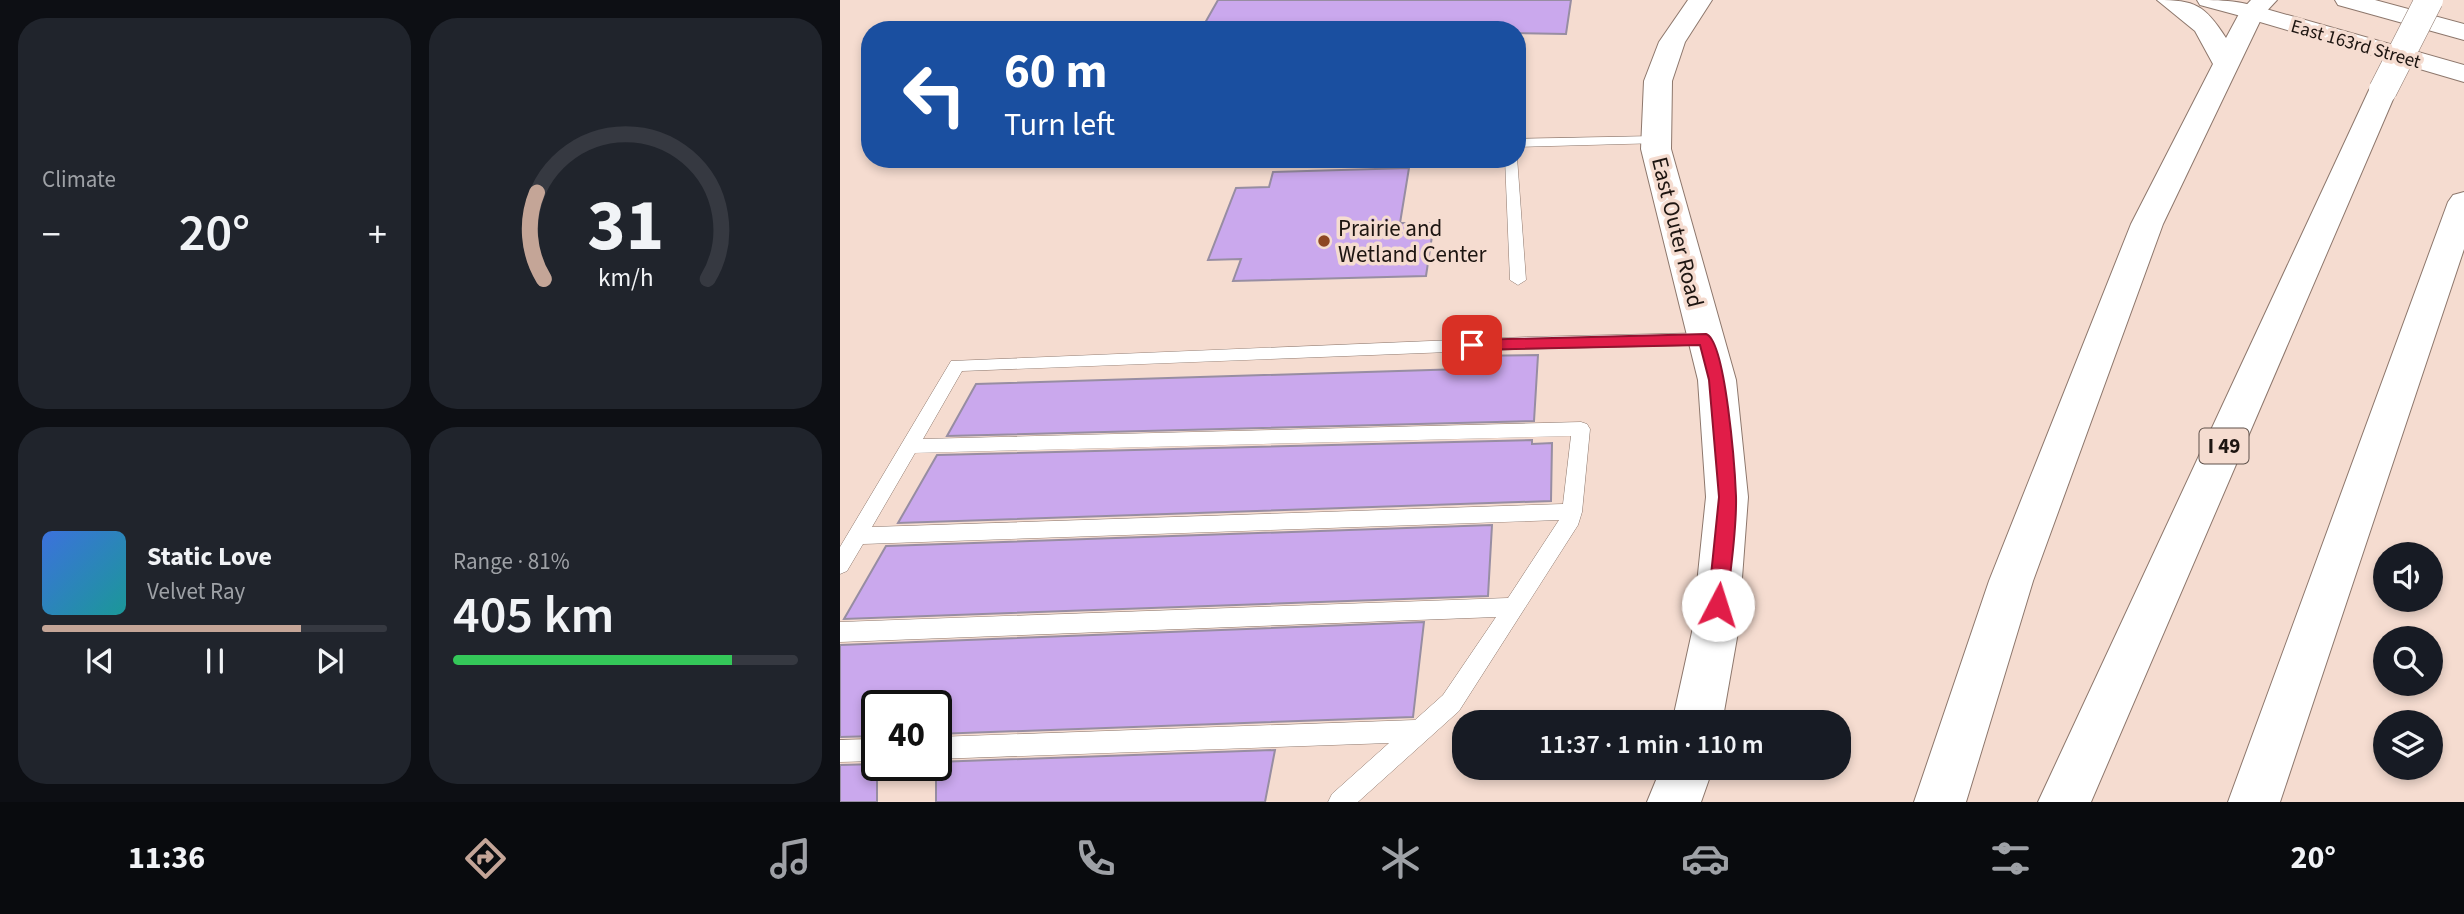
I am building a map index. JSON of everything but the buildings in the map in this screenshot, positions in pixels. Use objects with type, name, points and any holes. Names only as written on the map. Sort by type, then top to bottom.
[{"type":"main road","name":"East Outer Road","points":[[1700,0],[1672,43],[1658,80],[1656,140],[1674,222],[1717,380],[1727,497],[1715,632],[1700,710]]},
{"type":"main road","points":[[2169,0],[2199,19],[2214,35],[2226,64]]},
{"type":"main road","name":"East 163rd Street","points":[[2208,0],[2258,6],[2464,74]]},
{"type":"main road","name":"East 163rd Street","points":[[2347,0],[2464,32]]},
{"type":"main road","name":"I 49","points":[[2064,802],[2383,90],[2429,0]]},
{"type":"main road","points":[[1940,802],[2011,581],[2143,237],[2226,64],[2258,6]]},
{"type":"main road","points":[[2254,802],[2464,202]]},
{"type":"main road","points":[[1673,802],[1684,780]]},
{"type":"lane","points":[[1526,144],[1656,140]]},
{"type":"lane","points":[[1512,168],[1518,280]]},
{"type":"lane","points":[[840,565],[957,365],[1526,343],[1706,339]]},
{"type":"lane","points":[[910,446],[1581,429],[1571,519],[1451,703],[1340,802]]},
{"type":"lane","points":[[857,536],[1572,512]]},
{"type":"lane","points":[[840,632],[1514,607]]},
{"type":"lane","points":[[952,747],[1419,731]]},
{"type":"lane","points":[[840,751],[861,750]]},
{"type":"place","name":"Prairie and Wetland Center","points":[[1324,241]]},
{"type":"route","points":[[1472,345],[1706,339],[1717,380],[1727,497],[1718,605]]}]
